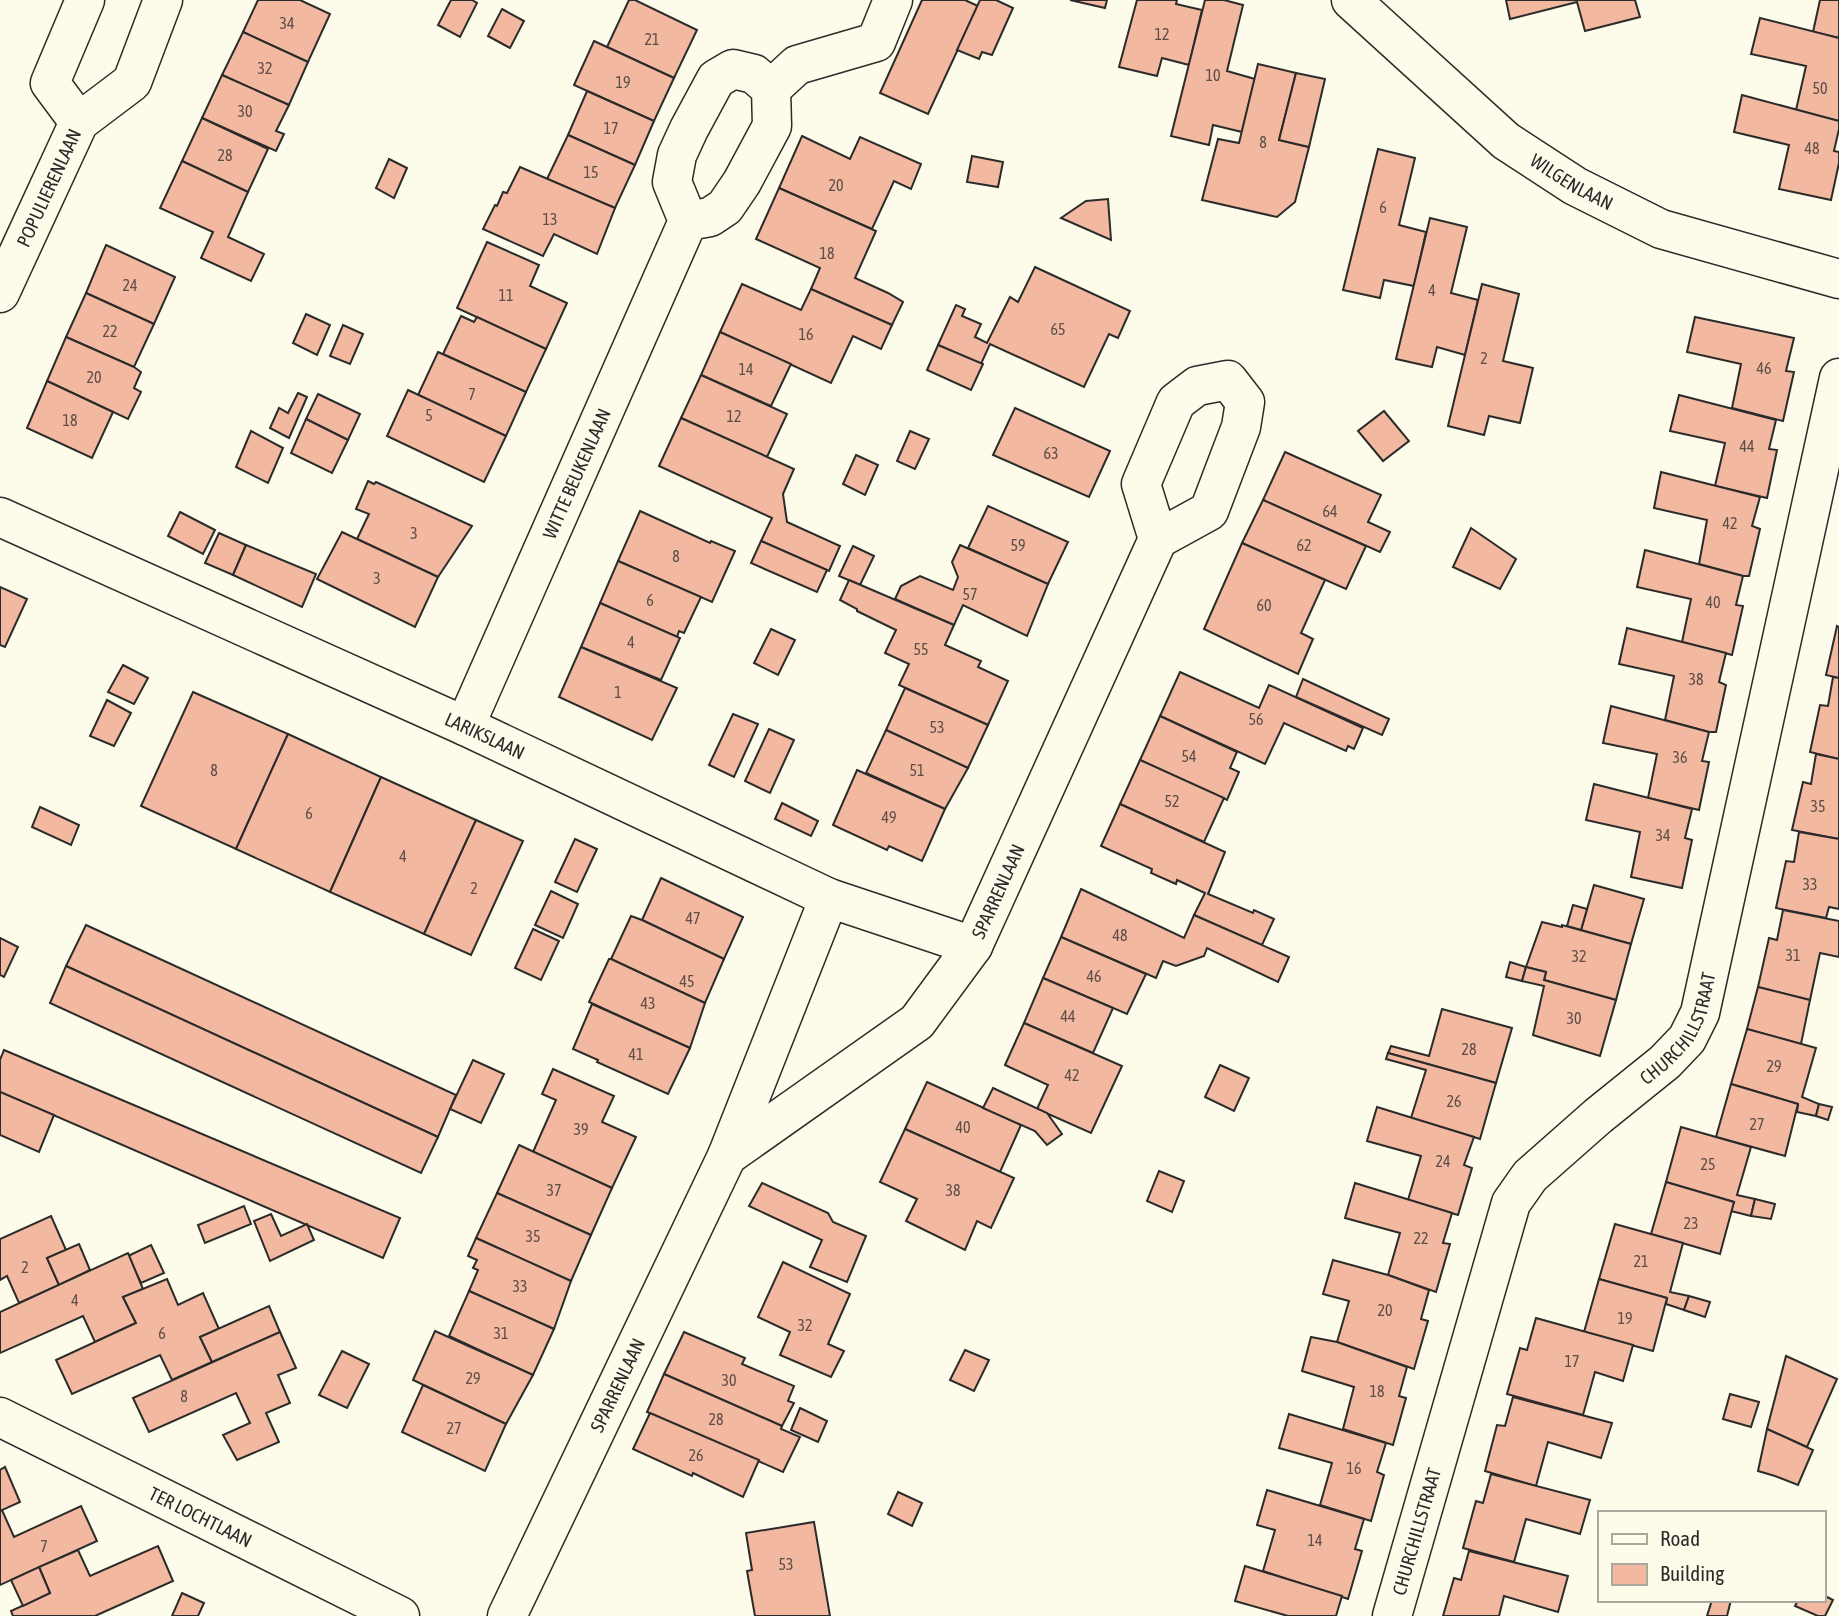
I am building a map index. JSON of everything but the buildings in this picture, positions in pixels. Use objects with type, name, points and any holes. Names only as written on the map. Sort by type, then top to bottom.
[{"type":"street","name":"POPULIERENLAAN","points":[[79,122],[50,83],[85,0]]},
{"type":"street","name":"POPULIERENLAAN","points":[[0,293],[79,122],[132,82],[163,0]]},
{"type":"street","points":[[771,89],[797,65],[876,42],[892,0]]},
{"type":"street","name":"WILGENLAAN","points":[[1352,0],[1506,141],[1575,186],[1661,229],[1839,279]]},
{"type":"street","points":[[733,69],[754,74],[771,89],[772,126],[743,182],[725,206],[710,217],[688,221],[672,182],[677,155],[716,79],[733,69]]},
{"type":"street","name":"WITTE BEUKENLAAN","points":[[465,726],[688,221]]},
{"type":"street","name":"CHURCHILLSTRAAT","points":[[1392,1616],[1511,1203],[1530,1176],[1665,1062],[1687,1039],[1700,1013],[1839,378]]},
{"type":"street","name":"LARIKSLAAN","points":[[0,517],[465,726],[829,898],[972,946]]},
{"type":"street","name":"SPARRENLAAN","points":[[727,1156],[917,1022],[972,946],[1158,540]]},
{"type":"street","name":"SPARRENLAAN","points":[[507,1616],[727,1156],[829,898]]},
{"type":"street","name":"TER LOCHTLAAN","points":[[0,1417],[400,1616]]}]
